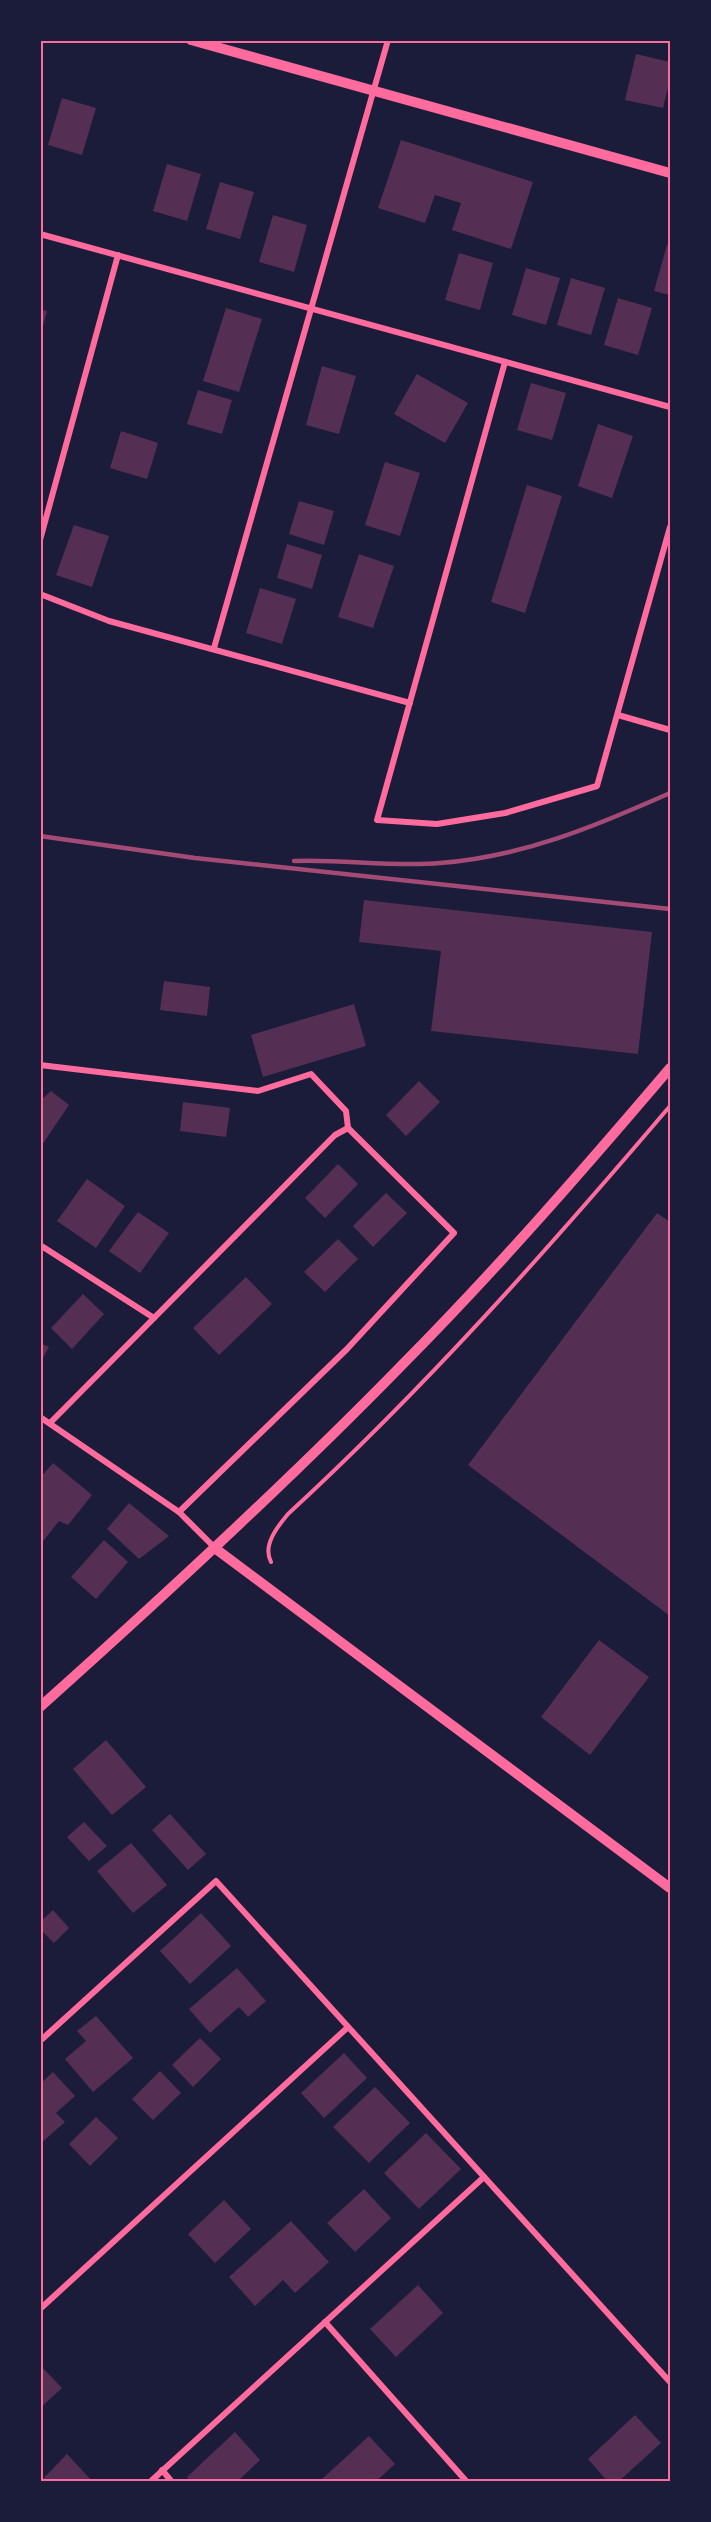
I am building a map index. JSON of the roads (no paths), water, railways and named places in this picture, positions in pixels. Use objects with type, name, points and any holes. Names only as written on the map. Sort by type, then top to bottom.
[{"type":"street","points":[[192,40],[670,173]]},
{"type":"street","points":[[214,648],[388,40]]},
{"type":"street","points":[[40,234],[670,407]]},
{"type":"street","points":[[40,540],[118,255]]},
{"type":"street","points":[[505,362],[377,820],[437,824],[483,817],[506,813],[597,786],[670,527]]},
{"type":"street","points":[[40,594],[109,621],[410,703]]},
{"type":"street","points":[[618,715],[670,730]]},
{"type":"street","points":[[40,1065],[258,1091],[311,1074],[346,1111],[348,1128],[454,1233],[347,1349],[179,1512]]},
{"type":"street","points":[[40,1707],[216,1549],[346,1422],[547,1211],[670,1068]]},
{"type":"street","points":[[51,1422],[334,1135],[348,1128]]},
{"type":"street","points":[[40,1245],[154,1318]]},
{"type":"street","points":[[40,1417],[51,1422],[179,1512],[216,1549],[670,1888]]},
{"type":"street","points":[[40,2041],[216,1881],[670,2382]]},
{"type":"street","points":[[40,2309],[347,2028]]},
{"type":"street","points":[[150,2481],[484,2177]]},
{"type":"street","points":[[325,2322],[468,2481]]},
{"type":"street","points":[[162,2470],[172,2481]]},
{"type":"railway","points":[[294,861],[422,864],[470,860],[558,838],[670,793]]},
{"type":"railway","points":[[40,836],[195,858],[670,909]]}]
